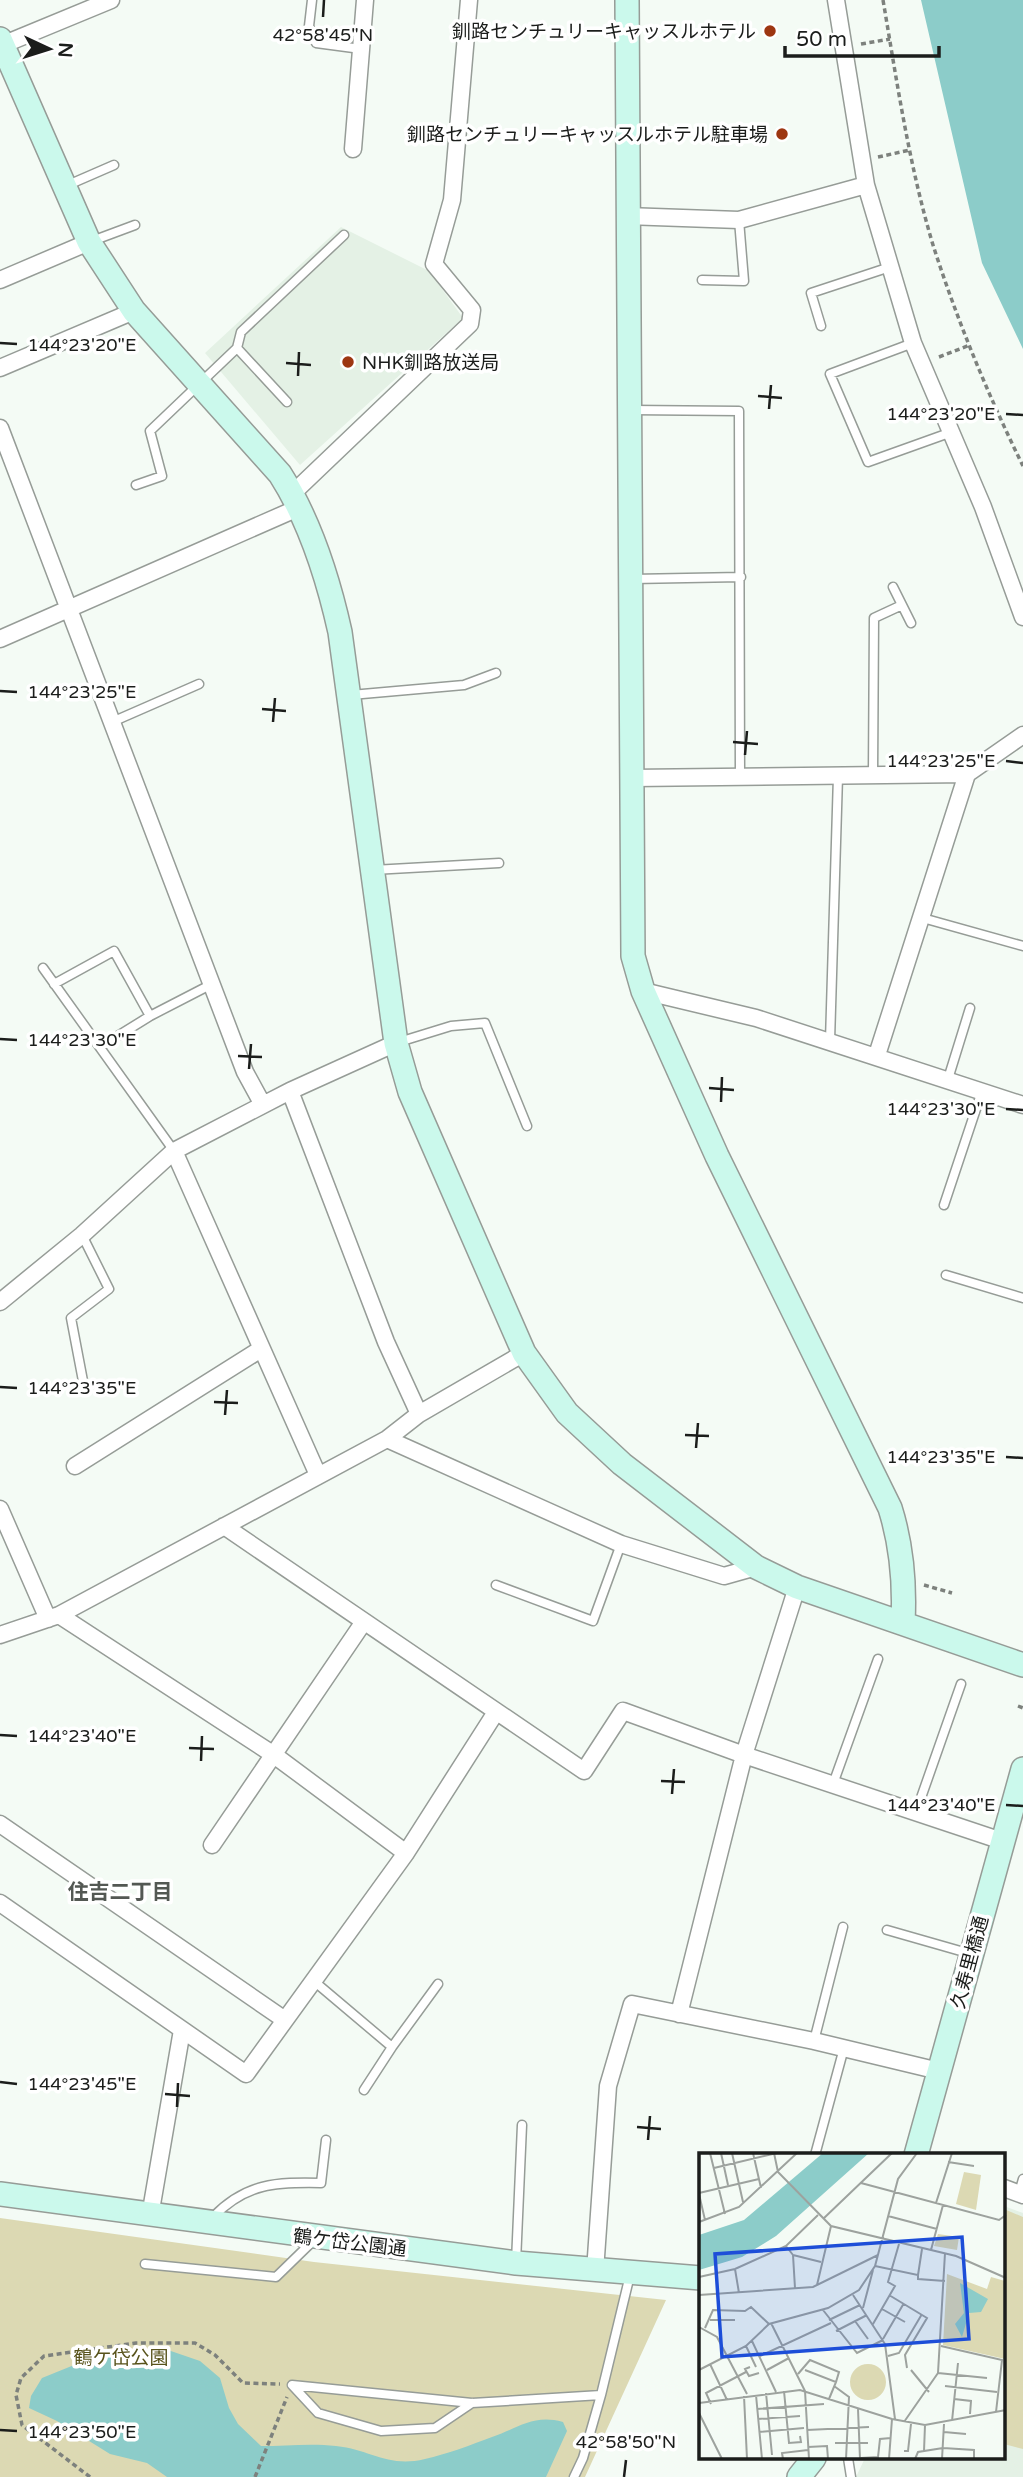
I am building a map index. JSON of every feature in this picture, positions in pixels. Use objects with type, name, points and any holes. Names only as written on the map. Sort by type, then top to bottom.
[{"type":"street","points":[[111,0],[1,43],[89,242],[134,311],[280,474],[295,501],[330,586],[340,632],[396,1043],[410,1092],[524,1353],[567,1413],[622,1464],[756,1567],[797,1587],[1023,1665]]},
{"type":"street","points":[[354,149],[365,0]]},
{"type":"street","points":[[0,639],[295,501],[470,324],[472,310],[435,264],[452,200],[469,0]]},
{"type":"street","points":[[627,0],[626,216],[633,956],[643,991],[717,1156],[890,1508],[899,1537],[905,1579],[903,1622]]},
{"type":"street","points":[[836,0],[866,185],[913,344],[983,507],[1023,617]]},
{"type":"street","points":[[626,216],[739,220],[866,185]]},
{"type":"street","points":[[0,279],[89,242]]},
{"type":"street","points":[[0,368],[134,311]]},
{"type":"street","points":[[0,428],[245,1072],[263,1105]]},
{"type":"street","points":[[632,778],[967,774],[1023,735]]},
{"type":"street","points":[[877,1055],[967,774]]},
{"type":"street","points":[[643,991],[716,1007],[877,1055],[1023,1105]]},
{"type":"street","points":[[0,1302],[82,1235],[174,1151],[290,1091],[396,1043]]},
{"type":"street","points":[[290,1091],[386,1342],[419,1414]]},
{"type":"street","points":[[174,1151],[318,1475]]},
{"type":"street","points":[[75,1466],[261,1349]]},
{"type":"street","points":[[0,1635],[53,1617],[387,1439],[419,1414],[524,1353]]},
{"type":"street","points":[[387,1439],[621,1544],[724,1576],[756,1567]]},
{"type":"street","points":[[0,1509],[53,1617],[274,1755],[406,1853]]},
{"type":"street","points":[[224,1526],[583,1771],[623,1711],[744,1755],[1002,1841]]},
{"type":"street","points":[[679,2014],[744,1755],[797,1587]]},
{"type":"street","points":[[212,1845],[363,1623]]},
{"type":"street","points":[[0,1903],[246,2074],[406,1853],[496,1712]]},
{"type":"street","name":"久寿里橋通","points":[[917,2153],[1023,1769]]},
{"type":"street","points":[[0,1824],[285,2020]]},
{"type":"street","points":[[595,2271],[608,2086],[632,2004],[814,2041],[939,2071]]},
{"type":"street","points":[[150,2216],[182,2030]]},
{"type":"street","name":"鶴ケ岱公園通","points":[[0,2194],[207,2224],[516,2263],[699,2278]]},
{"type":"street","points":[[799,2477],[812,2460]]},
{"type":"lane","points":[[312,0],[309,26],[316,44],[362,49]]},
{"type":"lane","points":[[65,186],[114,165]]},
{"type":"lane","points":[[702,280],[744,281],[739,220]]},
{"type":"lane","points":[[89,242],[135,225]]},
{"type":"lane","points":[[136,485],[162,476],[150,431],[237,348],[241,332],[344,234]]},
{"type":"lane","points":[[821,327],[811,293],[890,267]]},
{"type":"lane","points":[[913,344],[830,374],[869,462],[949,433]]},
{"type":"lane","points":[[237,348],[287,402]]},
{"type":"lane","points":[[628,410],[739,411],[740,777]]},
{"type":"lane","points":[[629,579],[741,577]]},
{"type":"lane","points":[[893,587],[911,622]]},
{"type":"lane","points":[[873,775],[874,618],[902,605]]},
{"type":"lane","points":[[348,695],[464,685],[496,673]]},
{"type":"lane","points":[[112,722],[199,684]]},
{"type":"lane","points":[[830,1041],[838,776]]},
{"type":"lane","points":[[371,870],[499,863]]},
{"type":"lane","points":[[919,917],[1023,946]]},
{"type":"lane","points":[[54,984],[114,951],[150,1016]]},
{"type":"lane","points":[[43,968],[174,1151]]},
{"type":"lane","points":[[100,1047],[150,1016],[212,984]]},
{"type":"lane","points":[[948,1079],[970,1008]]},
{"type":"lane","points":[[396,1043],[451,1026],[485,1023],[527,1126]]},
{"type":"lane","points":[[944,1205],[982,1091]]},
{"type":"lane","points":[[82,1235],[109,1289],[72,1318],[83,1381]]},
{"type":"lane","points":[[946,1275],[1023,1298]]},
{"type":"lane","points":[[496,1585],[593,1621],[621,1544]]},
{"type":"lane","points":[[833,1784],[878,1659]]},
{"type":"lane","points":[[916,1812],[961,1684]]},
{"type":"lane","points":[[814,2041],[844,1927]]},
{"type":"lane","points":[[887,1930],[971,1954]]},
{"type":"lane","points":[[315,1982],[392,2047]]},
{"type":"lane","points":[[364,2090],[438,1984]]},
{"type":"lane","points":[[816,2153],[844,2048]]},
{"type":"lane","points":[[516,2263],[522,2125]]},
{"type":"lane","points":[[207,2224],[231,2199],[274,2182],[321,2183],[327,2140]]},
{"type":"lane","points":[[145,2264],[276,2277],[316,2238]]},
{"type":"lane","points":[[574,2477],[583,2458],[601,2395],[631,2272]]},
{"type":"lane","points":[[292,2385],[472,2403],[601,2395]]},
{"type":"lane","points":[[292,2385],[318,2413],[381,2431],[435,2428],[472,2403]]},
{"type":"path","points":[[883,0],[910,150],[933,244],[970,345],[1023,466]]},
{"type":"path","points":[[858,45],[890,39]]},
{"type":"path","points":[[877,157],[910,150]]},
{"type":"path","points":[[935,358],[970,345]]},
{"type":"path","points":[[90,2477],[22,2425],[16,2395],[21,2378],[44,2356],[136,2343],[195,2343],[215,2355],[243,2383],[292,2385],[255,2477]]},
{"type":"shaded area","points":[[341,227],[429,271],[463,318],[300,465],[205,353]]},
{"type":"shaded area","points":[[1006,2207],[1023,2213],[1023,2477],[856,2477],[864,2460],[1006,2460]]},
{"type":"green space","points":[[1006,2210],[1023,2217],[1023,2449],[1006,2445]]},
{"type":"green space","name":"鶴ケ岱公園","points":[[0,2218],[314,2262],[666,2300],[585,2477],[0,2477]]},
{"type":"water","points":[[921,0],[1023,0],[1023,349],[982,263]]},
{"type":"water","points":[[165,2349],[200,2361],[220,2378],[229,2408],[238,2424],[261,2446],[336,2446],[390,2460],[412,2461],[450,2452],[534,2421],[563,2422],[567,2431],[546,2477],[167,2477],[147,2463],[110,2454],[57,2421],[29,2408],[31,2396],[42,2378],[84,2361],[120,2352]]},
{"type":"place","name":"釧路センチュリーキャッスルホテル","points":[[770,31]]},
{"type":"place","name":"釧路センチュリーキャッスルホテル駐車場","points":[[782,134]]},
{"type":"place","name":"NHK釧路放送局","points":[[348,362]]},
{"type":"district","name":"住吉二丁目","points":[[120,1892]]}]
